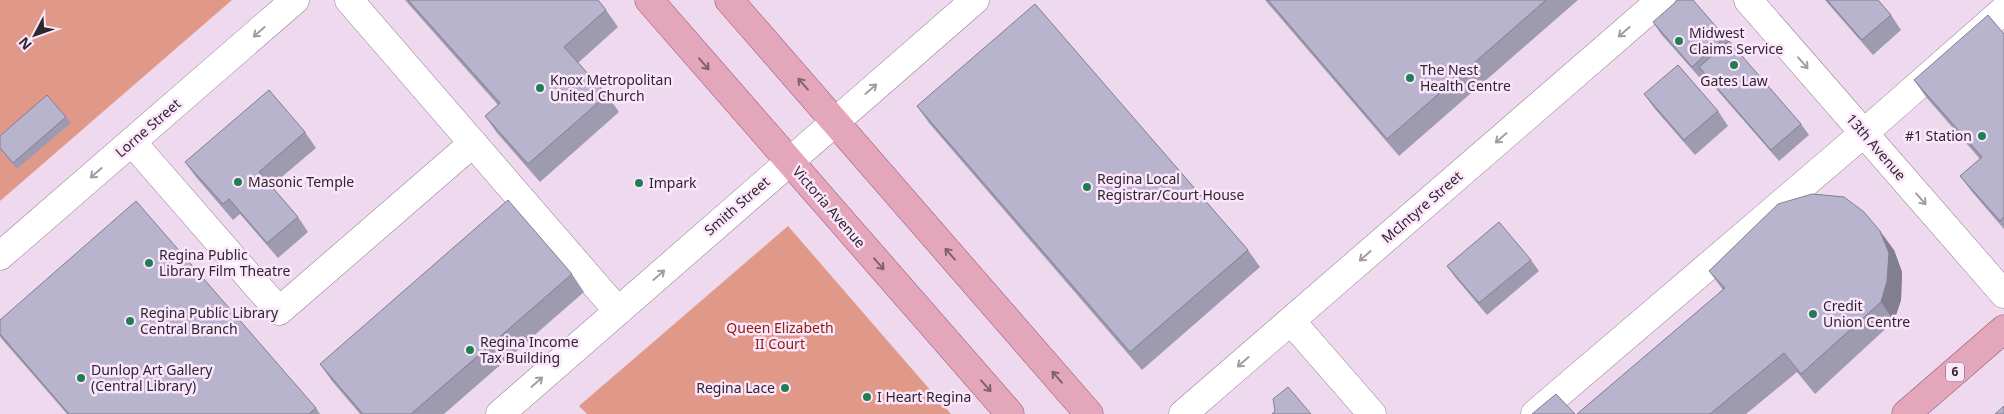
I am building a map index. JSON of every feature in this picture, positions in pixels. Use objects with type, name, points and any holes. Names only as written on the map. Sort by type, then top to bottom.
[{"type":"main road","name":"Victoria Avenue","points":[[648,0],[1010,414]]},
{"type":"main road","points":[[729,0],[1089,414]]},
{"type":"main road","name":"6","points":[[1906,414],[2004,329]]},
{"type":"street","name":"Lorne Street","points":[[0,256],[295,0]]},
{"type":"street","points":[[349,0],[618,311]]},
{"type":"street","name":"Smith Street","points":[[500,414],[975,0]]},
{"type":"street","name":"McIntyre Street","points":[[1183,414],[1661,0]]},
{"type":"street","name":"13th Avenue","points":[[1748,0],[2004,294]]},
{"type":"street","points":[[1535,414],[1864,133],[2004,10]]},
{"type":"street","points":[[132,142],[279,311],[473,143]]},
{"type":"street","points":[[1291,321],[1372,414]]},
{"type":"green space","points":[[0,0],[232,0],[0,201]]},
{"type":"green space","name":"Queen Elizabeth II Court","points":[[788,226],[951,414],[587,414],[579,406]]},
{"type":"building","name":"Knox Metropolitan United Church","points":[[408,0],[598,0],[606,10],[564,47],[607,95],[528,164],[485,116],[500,103]]},
{"type":"building","name":"The Nest Health Centre","points":[[1268,0],[1546,0],[1387,139]]},
{"type":"building","points":[[1678,0],[1693,0],[1725,37],[1692,67],[1653,22]]},
{"type":"building","points":[[1827,0],[1878,0],[1891,15],[1862,40]]},
{"type":"building","name":"Regina Local Registrar/Court House","points":[[1035,4],[1248,250],[1130,352],[917,106]]},
{"type":"building","name":"#1 Station","points":[[1988,15],[2004,34],[2004,217],[2000,221],[1960,176],[1982,157],[1914,80]]},
{"type":"building","points":[[1729,41],[1801,124],[1771,150],[1699,67]]},
{"type":"building","points":[[1678,65],[1718,111],[1684,140],[1644,94]]},
{"type":"building","name":"Masonic Temple","points":[[269,90],[305,132],[259,172],[298,217],[267,243],[229,199],[223,204],[185,162]]},
{"type":"building","points":[[47,95],[66,117],[13,163],[0,148],[0,136]]},
{"type":"building","name":"Credit Union Centre","points":[[1812,194],[1844,197],[1864,212],[1880,231],[1889,253],[1887,281],[1881,302],[1801,374],[1784,353],[1710,414],[1577,414],[1725,288],[1709,271],[1778,204]]},
{"type":"building","points":[[508,200],[572,274],[411,414],[363,414],[320,364]]},
{"type":"building","name":"Regina Public Library Central Branch","points":[[136,201],[316,408],[309,414],[69,414],[0,334],[0,320]]},
{"type":"building","points":[[1499,222],[1531,260],[1479,303],[1447,266]]},
{"type":"building","points":[[1288,387],[1311,414],[1272,414],[1275,411],[1273,399]]},
{"type":"building","points":[[1556,394],[1575,414],[1532,414]]},
{"type":"building","points":[[2004,406],[2004,414],[1995,414]]},
{"type":"place","name":"Midwest Claims Service","points":[[1679,41]]},
{"type":"place","name":"Gates Law","points":[[1734,65]]},
{"type":"place","name":"The Nest Health Centre","points":[[1410,78]]},
{"type":"place","name":"Knox Metropolitan United Church","points":[[540,88]]},
{"type":"place","name":"#1 Station","points":[[1982,136]]},
{"type":"place","name":"Masonic Temple","points":[[238,182]]},
{"type":"place","name":"Impark","points":[[639,183]]},
{"type":"place","name":"Regina Local Registrar/Court House","points":[[1087,187]]},
{"type":"place","name":"Regina Public Library Film Theatre","points":[[149,263]]},
{"type":"place","name":"Credit Union Centre","points":[[1813,314]]},
{"type":"place","name":"Regina Public Library Central Branch","points":[[130,321]]},
{"type":"place","name":"Regina Income Tax Building","points":[[470,350]]},
{"type":"place","name":"Dunlop Art Gallery (Central Library)","points":[[81,378]]},
{"type":"place","name":"Regina Lace","points":[[785,388]]},
{"type":"place","name":"I Heart Regina","points":[[867,397]]}]
